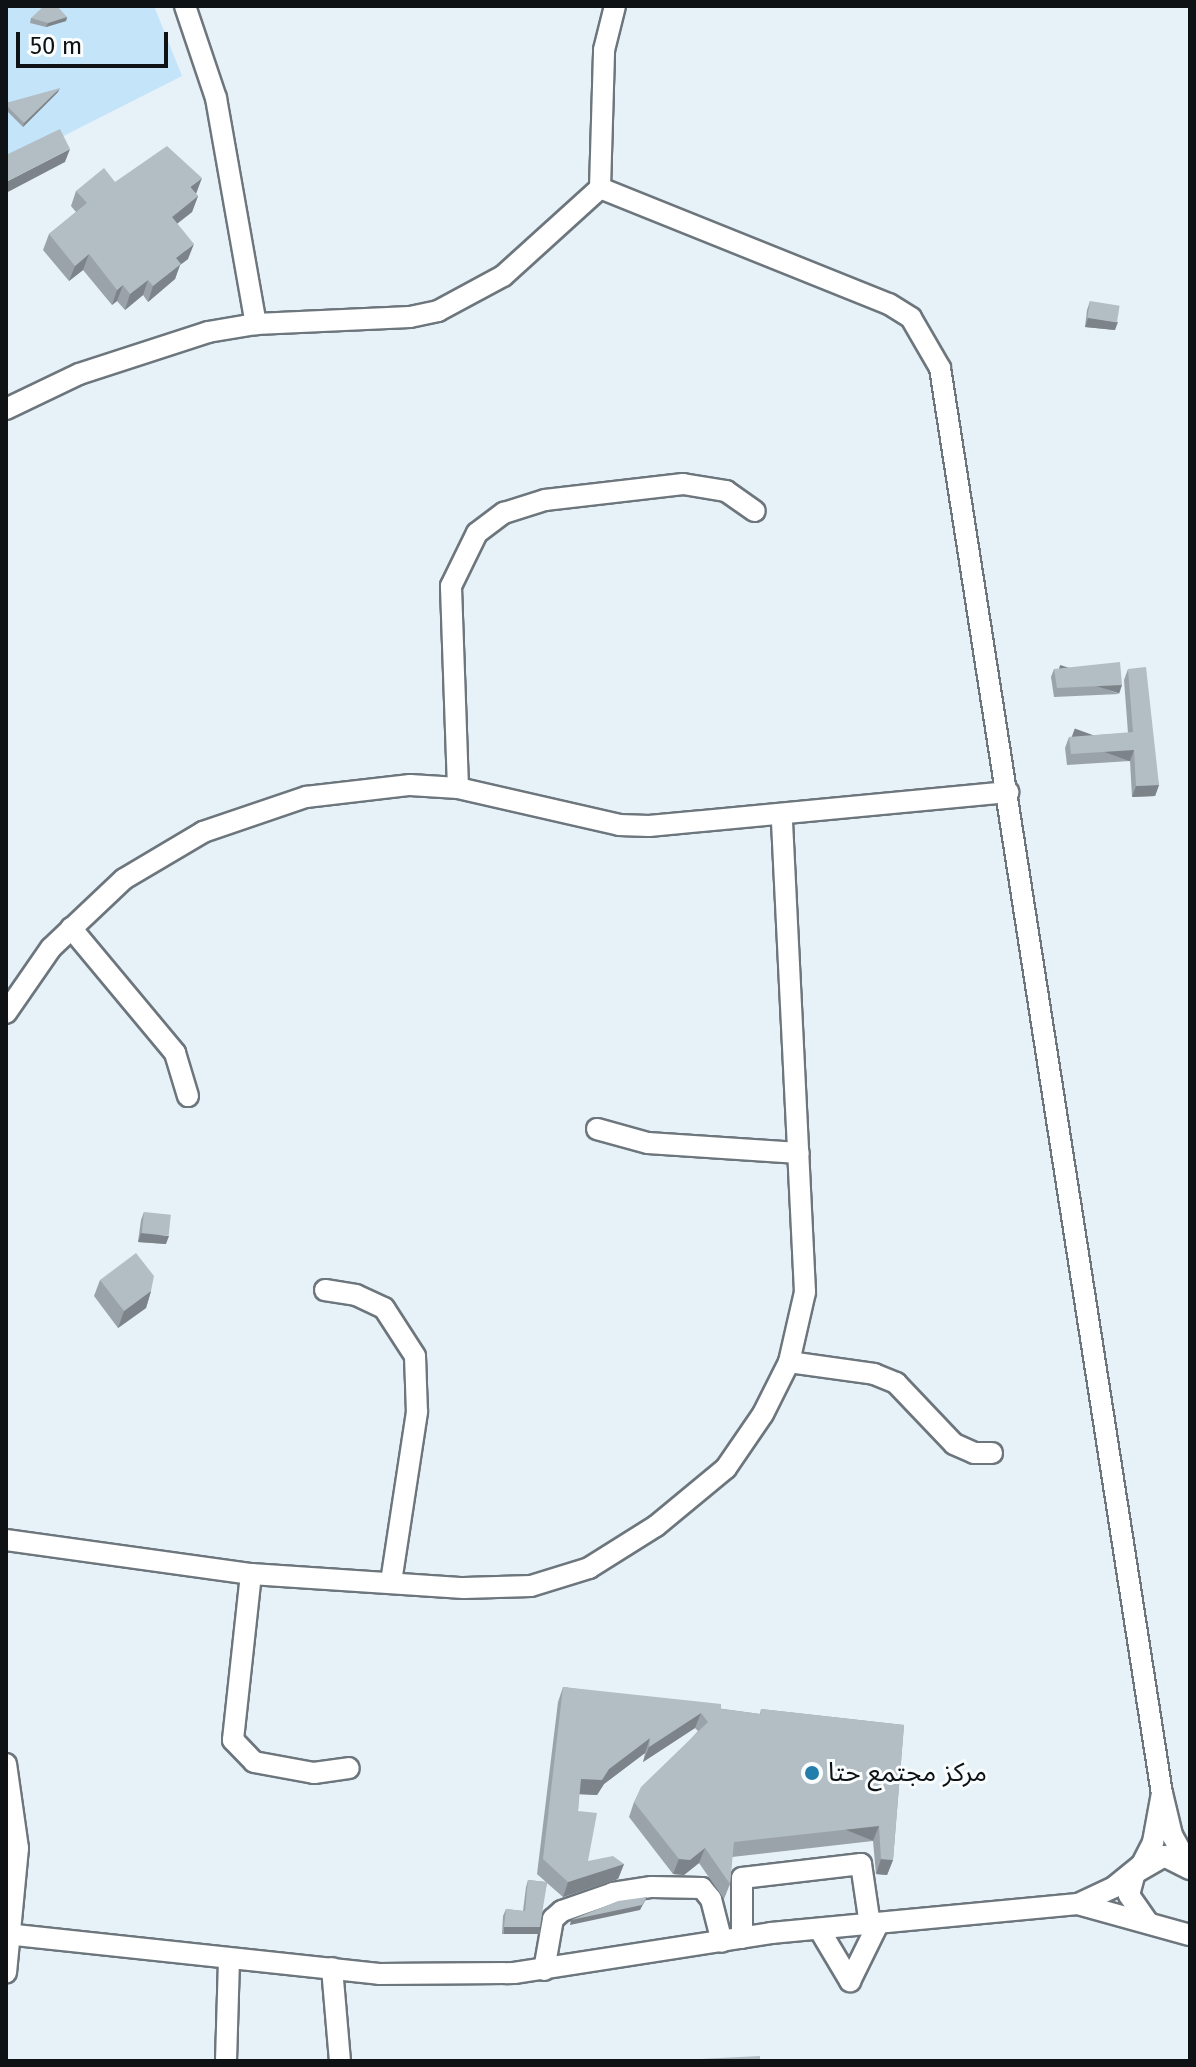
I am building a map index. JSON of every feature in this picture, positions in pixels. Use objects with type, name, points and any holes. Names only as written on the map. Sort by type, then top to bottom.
[{"type":"street","points":[[185,6],[216,98],[256,324]]},
{"type":"street","points":[[6,409],[79,374],[208,332],[256,324],[410,317],[438,311],[503,276],[600,188],[604,50],[615,6]]},
{"type":"street","points":[[600,188],[856,289],[911,318],[940,368],[949,403],[1162,1793],[1172,1835],[1190,1868]]},
{"type":"street","points":[[458,788],[451,586],[477,533],[504,513],[545,500],[683,484],[726,491],[755,511]]},
{"type":"street","points":[[6,1013],[51,948],[147,863],[246,814],[306,797],[410,785],[458,788],[619,825],[782,816],[1008,792]]},
{"type":"street","points":[[6,1540],[251,1574],[464,1588],[531,1586],[589,1568],[656,1526],[726,1468],[763,1414],[789,1362],[805,1292],[782,816]]},
{"type":"street","points":[[71,928],[175,1053],[188,1096]]},
{"type":"street","points":[[597,1129],[648,1143],[799,1153]]},
{"type":"street","points":[[325,1290],[356,1295],[384,1308],[415,1356],[417,1412],[391,1582]]},
{"type":"street","points":[[789,1362],[874,1374],[896,1383],[954,1444],[992,1453]]},
{"type":"street","points":[[251,1574],[233,1740],[254,1762],[314,1773],[349,1768]]},
{"type":"street","points":[[6,1764],[18,1848],[6,1972]]},
{"type":"street","points":[[1154,1924],[1129,1895],[1153,1842],[1162,1793]]},
{"type":"street","points":[[8,1934],[229,1961],[379,1974],[544,1970],[819,1929],[1078,1904],[1114,1887],[1142,1864],[1164,1856],[1190,1868]]},
{"type":"street","points":[[732,1940],[742,1878],[861,1864],[874,1924],[850,1981],[819,1929]]},
{"type":"street","points":[[544,1970],[553,1919],[562,1911],[639,1889],[702,1888],[732,1940]]},
{"type":"street","points":[[1078,1904],[1190,1935]]},
{"type":"street","points":[[1154,1924],[1190,1914]]},
{"type":"street","points":[[226,2061],[229,1961]]},
{"type":"street","points":[[332,1968],[340,2061]]},
{"type":"shaded area","points":[[6,6],[154,6],[182,76],[6,165]]},
{"type":"building","points":[[44,6],[57,6],[67,17],[48,23],[31,18]]},
{"type":"building","points":[[60,88],[24,123],[6,105],[6,103]]},
{"type":"building","points":[[60,129],[70,149],[6,182],[6,155]]},
{"type":"building","points":[[167,146],[202,178],[190,187],[198,196],[172,217],[194,244],[176,258],[181,264],[153,286],[148,280],[130,294],[123,285],[117,290],[89,254],[75,266],[49,234],[87,203],[76,191],[104,168],[115,182]]},
{"type":"building","points":[[1090,301],[1120,306],[1117,322],[1087,318]]},
{"type":"building","points":[[1120,662],[1122,685],[1057,688],[1054,669]]},
{"type":"building","points":[[1146,667],[1159,785],[1136,786],[1134,750],[1071,754],[1069,737],[1133,732],[1128,669]]},
{"type":"building","points":[[144,1212],[171,1215],[169,1236],[142,1233]]},
{"type":"building","points":[[136,1253],[154,1276],[151,1291],[124,1311],[100,1280]]},
{"type":"building","points":[[563,1687],[721,1704],[721,1709],[761,1714],[761,1709],[904,1725],[893,1860],[881,1859],[879,1826],[734,1842],[730,1884],[705,1848],[690,1860],[679,1859],[634,1802],[641,1787],[708,1722],[701,1713],[649,1747],[650,1738],[609,1769],[602,1780],[581,1779],[578,1811],[597,1813],[588,1861],[613,1856],[624,1864],[568,1882],[543,1859]]},
{"type":"building","points":[[528,1880],[547,1882],[540,1927],[504,1927],[506,1909],[525,1911]]},
{"type":"building","points":[[647,1897],[642,1905],[571,1920],[618,1901]]},
{"type":"building","points":[[760,2056],[760,2061],[701,2061],[701,2059]]},
{"type":"place","name":"مركز مجتمع حتا","points":[[812,1773]]}]
